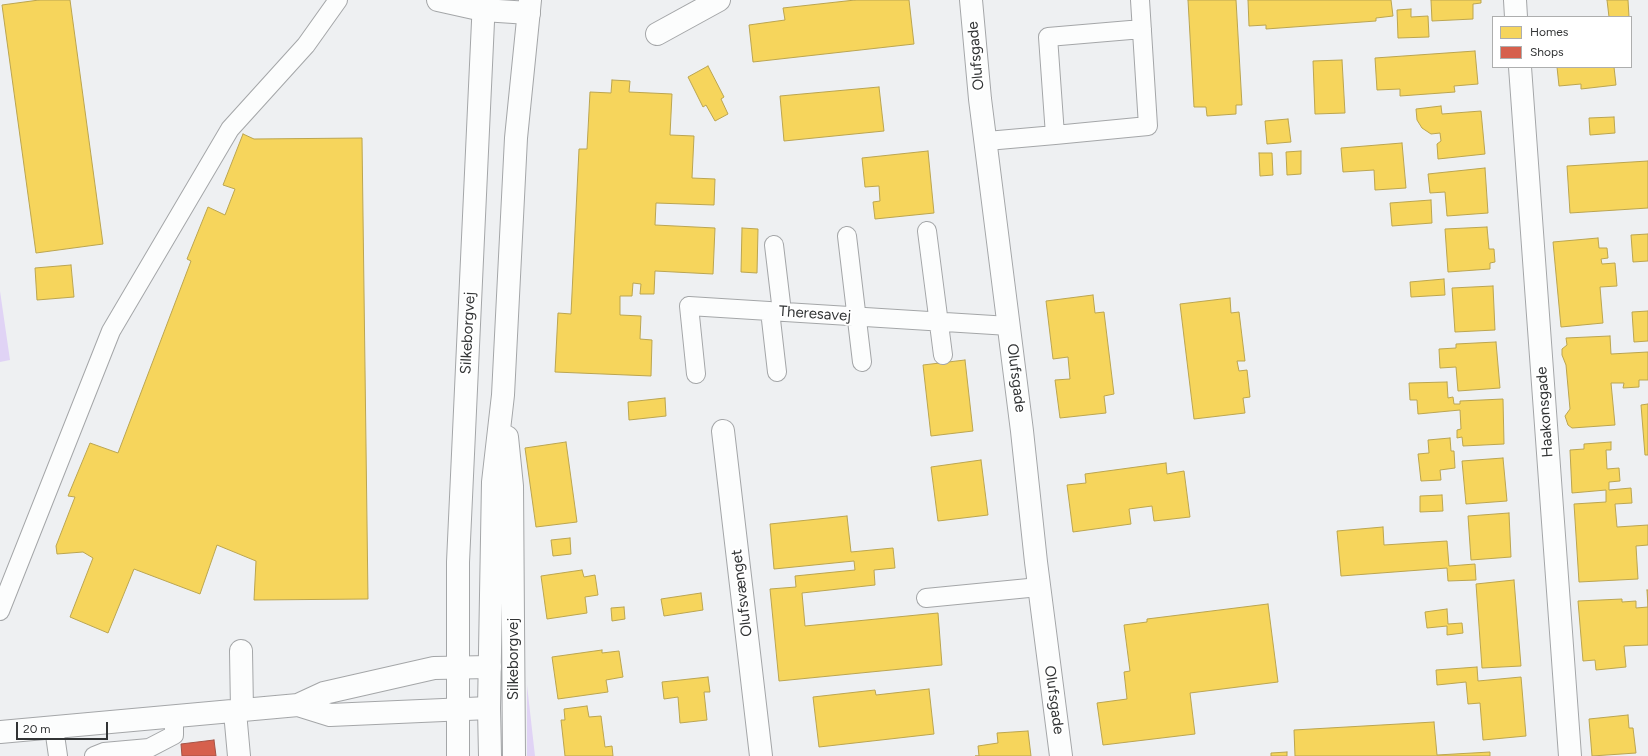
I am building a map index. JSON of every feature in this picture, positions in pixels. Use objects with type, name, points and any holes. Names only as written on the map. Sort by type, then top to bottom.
[{"type":"street","points":[[438,0],[483,5],[530,6]]},
{"type":"street","points":[[657,34],[719,0]]},
{"type":"street","name":"Olufsgade","points":[[971,0],[980,99],[987,141],[1039,587],[1061,756]]},
{"type":"street","points":[[1515,0],[1516,16]]},
{"type":"street","name":"Silkeborgvej","points":[[458,756],[458,562],[483,5]]},
{"type":"street","name":"Silkeborgvej","points":[[490,756],[489,708],[493,482],[503,395],[516,138],[530,6]]},
{"type":"street","name":"Haakonsgade","points":[[1520,68],[1570,756]]},
{"type":"street","name":"Silkeborgvej","points":[[503,395],[512,486],[514,756]]},
{"type":"street","name":"Olufsvænget","points":[[723,430],[761,756]]},
{"type":"street","points":[[239,756],[238,711],[241,651]]},
{"type":"street","name":"Silkeborgvej","points":[[0,732],[298,705],[324,693],[434,668],[490,667]]},
{"type":"street","name":"Silkeborgvej","points":[[298,705],[330,715],[489,708]]},
{"type":"lane","points":[[0,611],[111,331],[230,129],[306,45],[338,0]]},
{"type":"lane","points":[[987,141],[1148,126],[1140,0]]},
{"type":"lane","points":[[1055,135],[1048,37],[1142,29]]},
{"type":"lane","points":[[927,231],[942,354]]},
{"type":"lane","points":[[846,236],[862,362]]},
{"type":"lane","points":[[774,244],[777,372]]},
{"type":"lane","name":"Theresavej","points":[[696,374],[688,306],[1009,326]]},
{"type":"lane","points":[[926,598],[1039,587]]},
{"type":"lane","points":[[94,756],[104,752],[148,748],[174,735],[174,717]]},
{"type":"lane","points":[[54,728],[58,756]]},
{"type":"shaded area","points":[[0,291],[10,360],[0,362]]},
{"type":"shaded area","points":[[527,685],[535,756],[527,756]]},
{"type":"building: Homes","points":[[39,0],[70,0],[103,244],[36,253],[2,5]]},
{"type":"building: Homes","points":[[855,0],[909,0],[914,44],[753,62],[749,25],[785,20],[783,8]]},
{"type":"building: Homes","points":[[1188,0],[1236,0],[1242,105],[1236,105],[1236,114],[1207,116],[1206,107],[1194,107]]},
{"type":"building: Homes","points":[[1248,0],[1391,0],[1393,16],[1376,18],[1376,21],[1266,29],[1266,25],[1249,26]]},
{"type":"building: Homes","points":[[1431,0],[1481,0],[1481,3],[1473,4],[1473,19],[1432,21]]},
{"type":"building: Homes","points":[[1607,0],[1628,0],[1629,16],[1609,16]]},
{"type":"building: Homes","points":[[1411,9],[1411,17],[1428,16],[1429,37],[1398,38],[1397,10]]},
{"type":"building: Homes","points":[[1475,51],[1478,84],[1454,86],[1455,92],[1400,96],[1400,89],[1377,90],[1375,58]]},
{"type":"building: Homes","points":[[1342,60],[1345,113],[1315,114],[1313,61]]},
{"type":"building: Homes","points":[[708,66],[724,97],[721,99],[728,114],[715,121],[706,105],[703,107],[688,77]]},
{"type":"building: Homes","points":[[1557,68],[1614,68],[1616,85],[1581,89],[1581,84],[1559,86]]},
{"type":"building: Homes","points":[[612,80],[630,81],[629,92],[672,94],[670,135],[694,136],[692,178],[715,179],[714,205],[656,203],[655,225],[715,228],[713,274],[655,271],[654,294],[640,294],[641,284],[633,283],[632,296],[620,296],[620,315],[641,316],[640,339],[652,340],[651,376],[555,372],[558,313],[571,314],[579,149],[587,149],[590,92],[611,93]]},
{"type":"building: Homes","points":[[879,87],[884,131],[784,141],[780,96]]},
{"type":"building: Homes","points":[[1441,106],[1442,114],[1481,111],[1485,154],[1438,159],[1437,144],[1441,141],[1440,133],[1431,134],[1422,128],[1417,120],[1416,109]]},
{"type":"building: Homes","points":[[1614,117],[1615,133],[1590,135],[1589,118]]},
{"type":"building: Homes","points":[[1288,119],[1291,142],[1267,144],[1265,121]]},
{"type":"building: Homes","points":[[243,134],[254,139],[362,138],[368,599],[254,600],[256,561],[217,545],[200,594],[134,569],[108,633],[70,617],[93,558],[83,552],[57,554],[56,546],[75,497],[68,496],[90,443],[118,453],[191,261],[187,259],[208,207],[225,215],[235,189],[223,185]]},
{"type":"building: Homes","points":[[1402,143],[1406,188],[1375,190],[1374,170],[1343,172],[1341,148]]},
{"type":"building: Homes","points":[[928,151],[934,213],[875,219],[873,202],[880,201],[879,186],[865,187],[862,158]]},
{"type":"building: Homes","points":[[1301,151],[1301,174],[1287,175],[1286,152]]},
{"type":"building: Homes","points":[[1259,153],[1272,153],[1273,175],[1260,176]]},
{"type":"building: Homes","points":[[1648,161],[1648,208],[1570,213],[1567,166]]},
{"type":"building: Homes","points":[[1485,168],[1488,213],[1447,216],[1445,192],[1430,193],[1428,174]]},
{"type":"building: Homes","points":[[1431,200],[1432,223],[1392,226],[1390,203]]},
{"type":"building: Homes","points":[[1487,227],[1489,249],[1494,249],[1495,262],[1490,263],[1490,269],[1448,272],[1445,229]]},
{"type":"building: Homes","points":[[742,228],[758,229],[757,273],[741,272]]},
{"type":"building: Homes","points":[[1648,234],[1648,261],[1633,262],[1631,235]]},
{"type":"building: Homes","points":[[1598,238],[1599,248],[1607,248],[1608,258],[1601,259],[1602,264],[1615,263],[1617,286],[1600,287],[1603,323],[1561,327],[1553,242]]},
{"type":"building: Homes","points":[[71,265],[74,297],[37,300],[35,268]]},
{"type":"building: Homes","points":[[1444,279],[1445,295],[1411,297],[1410,282]]},
{"type":"building: Homes","points":[[1493,286],[1495,330],[1455,332],[1452,288]]},
{"type":"building: Homes","points":[[1093,295],[1095,313],[1104,312],[1114,394],[1104,396],[1106,413],[1060,418],[1055,380],[1070,379],[1068,357],[1053,359],[1046,301]]},
{"type":"building: Homes","points":[[1230,298],[1231,313],[1239,312],[1245,361],[1237,361],[1239,371],[1247,370],[1250,397],[1243,398],[1245,413],[1194,419],[1180,304]]},
{"type":"building: Homes","points":[[1648,311],[1648,341],[1634,342],[1632,312]]},
{"type":"building: Homes","points":[[1610,336],[1611,354],[1648,352],[1648,380],[1639,380],[1639,387],[1623,388],[1624,383],[1611,383],[1615,425],[1572,428],[1568,425],[1565,416],[1570,409],[1566,365],[1562,355],[1562,349],[1567,345],[1566,338]]},
{"type":"building: Homes","points":[[1496,342],[1500,388],[1458,391],[1456,367],[1440,368],[1439,349],[1456,348],[1456,344]]},
{"type":"building: Homes","points":[[965,360],[973,431],[931,436],[923,365]]},
{"type":"building: Homes","points":[[1447,382],[1448,398],[1453,397],[1454,404],[1460,404],[1460,401],[1503,399],[1504,444],[1463,446],[1462,437],[1457,438],[1457,430],[1461,429],[1460,410],[1418,414],[1417,400],[1410,400],[1409,383]]},
{"type":"building: Homes","points":[[665,398],[666,416],[629,420],[628,402]]},
{"type":"building: Homes","points":[[1648,404],[1648,455],[1645,455],[1641,405]]},
{"type":"building: Homes","points":[[1450,438],[1451,451],[1454,451],[1455,468],[1440,470],[1441,480],[1421,481],[1418,454],[1429,453],[1428,440]]},
{"type":"building: Homes","points":[[566,442],[577,522],[536,527],[525,448]]},
{"type":"building: Homes","points":[[1611,442],[1611,450],[1606,450],[1607,469],[1619,468],[1620,481],[1609,482],[1609,490],[1631,488],[1632,503],[1615,504],[1617,527],[1648,525],[1648,545],[1636,546],[1638,579],[1579,582],[1574,504],[1606,502],[1606,490],[1572,493],[1570,450],[1584,449],[1584,444]]},
{"type":"building: Homes","points":[[1503,458],[1507,501],[1466,504],[1462,461]]},
{"type":"building: Homes","points":[[981,460],[988,515],[938,521],[931,467]]},
{"type":"building: Homes","points":[[1166,463],[1167,474],[1184,471],[1190,517],[1154,521],[1152,506],[1129,509],[1131,524],[1073,532],[1067,485],[1086,483],[1085,474]]},
{"type":"building: Homes","points":[[1442,495],[1443,511],[1420,512],[1420,496]]},
{"type":"building: Homes","points":[[1509,513],[1511,557],[1471,560],[1468,516]]},
{"type":"building: Homes","points":[[847,516],[851,552],[893,548],[895,568],[874,570],[875,585],[802,593],[805,626],[938,613],[942,665],[779,681],[770,589],[796,587],[795,576],[855,570],[854,561],[774,569],[770,524]]},
{"type":"building: Homes","points":[[1383,527],[1384,545],[1447,541],[1449,566],[1475,564],[1476,580],[1448,581],[1447,568],[1341,576],[1337,531]]},
{"type":"building: Homes","points":[[570,538],[571,554],[553,556],[551,540]]},
{"type":"building: Homes","points":[[582,570],[584,577],[595,575],[598,595],[585,597],[587,613],[547,619],[541,576]]},
{"type":"building: Homes","points":[[1514,580],[1521,666],[1482,668],[1476,584]]},
{"type":"building: Homes","points":[[701,593],[703,610],[664,616],[661,599]]},
{"type":"building: Homes","points":[[1622,599],[1622,602],[1636,601],[1636,608],[1648,607],[1648,645],[1624,646],[1626,667],[1596,670],[1595,660],[1583,661],[1578,601]]},
{"type":"building: Homes","points":[[1268,604],[1278,682],[1190,693],[1195,734],[1103,745],[1097,703],[1127,699],[1124,672],[1130,671],[1124,625],[1147,622],[1147,619]]},
{"type":"building: Homes","points":[[624,607],[625,619],[612,621],[611,608]]},
{"type":"building: Homes","points":[[1447,609],[1448,624],[1462,623],[1463,633],[1447,635],[1447,626],[1427,628],[1425,612]]},
{"type":"building: Homes","points":[[602,650],[602,653],[619,651],[623,677],[606,680],[608,692],[558,699],[552,657]]},
{"type":"building: Homes","points":[[1477,667],[1478,681],[1521,677],[1526,736],[1483,740],[1480,703],[1468,704],[1466,682],[1437,685],[1436,670]]},
{"type":"building: Homes","points":[[708,677],[710,692],[704,692],[707,720],[680,723],[678,697],[664,699],[662,682]]},
{"type":"building: Homes","points":[[929,689],[934,734],[819,747],[813,697],[875,690],[876,695]]},
{"type":"building: Homes","points":[[587,706],[589,717],[601,716],[605,747],[612,746],[613,756],[565,756],[561,720],[565,720],[564,709]]},
{"type":"building: Homes","points":[[1628,715],[1629,728],[1633,728],[1636,753],[1592,756],[1589,719]]},
{"type":"building: Homes","points":[[1434,722],[1437,755],[1490,752],[1490,756],[1295,756],[1294,730]]},
{"type":"building: Homes","points":[[1028,731],[1031,756],[979,756],[978,746],[998,743],[997,733]]},
{"type":"building: Homes","points":[[1287,752],[1287,756],[1271,756],[1271,753]]},
{"type":"building: Shops","points":[[214,740],[216,756],[182,756],[181,744]]}]
